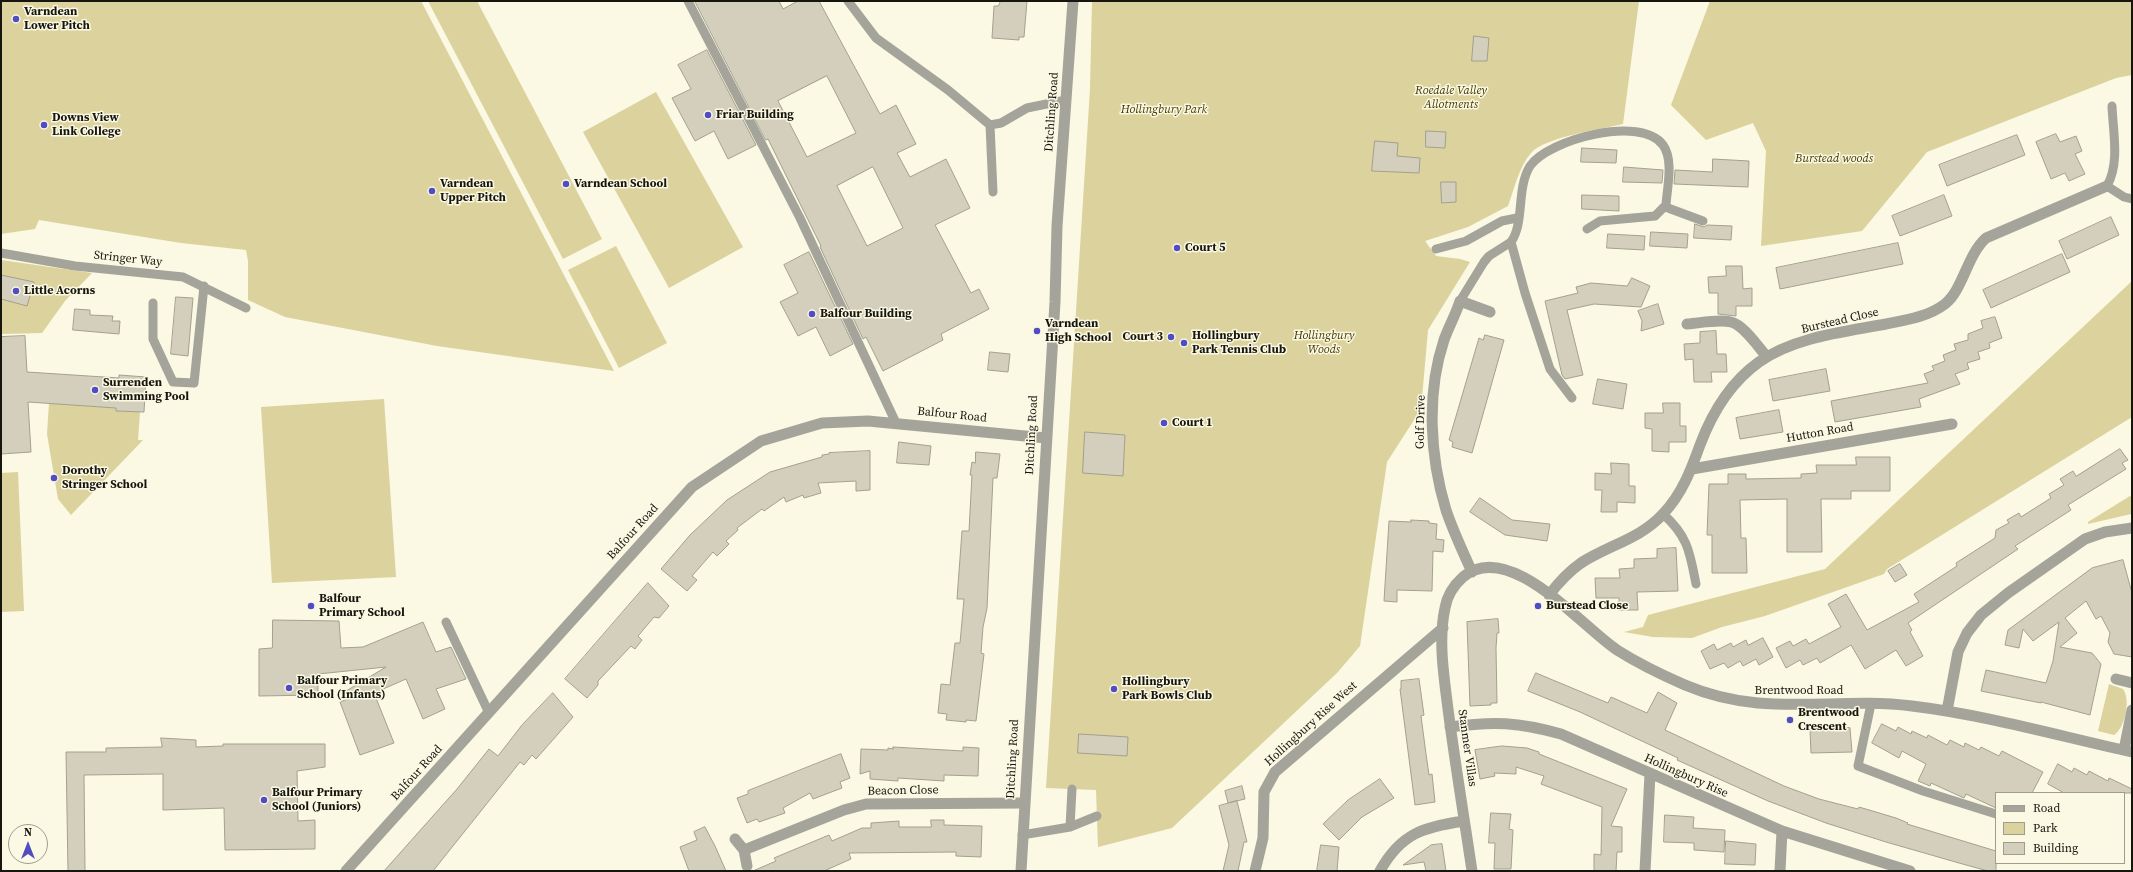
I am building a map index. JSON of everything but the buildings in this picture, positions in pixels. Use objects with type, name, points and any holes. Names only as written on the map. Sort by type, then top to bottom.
[{"type":"street","name":"Ditchling Road","points":[[1020,871],[1073,1]]},
{"type":"street","name":"Burstead Close","points":[[1549,595],[1571,570],[1596,555],[1637,536],[1664,514],[1685,483],[1692,469],[1700,444],[1718,406],[1747,371],[1767,358],[1793,346],[1826,336],[1910,319],[1931,313],[1947,303],[1973,254],[1986,238],[2107,186]]},
{"type":"street","points":[[1460,300],[1490,312]]},
{"type":"street","name":"Golf Drive","points":[[1460,300],[1444,340],[1440,358],[1432,410],[1434,457],[1439,485],[1447,512],[1472,572]]},
{"type":"street","points":[[1687,324],[1734,323],[1750,336],[1767,358]]},
{"type":"street","name":"Balfour Road","points":[[346,871],[692,487],[762,442],[822,423],[868,421],[1046,438]]},
{"type":"street","name":"Hutton Road","points":[[1692,469],[1952,424]]},
{"type":"street","points":[[1947,711],[1960,646],[1967,633],[1981,615],[2008,593],[2080,542],[2105,532],[2132,528]]},
{"type":"street","name":"Brentwood Road","points":[[1443,628],[1448,597],[1460,579],[1472,572],[1489,568],[1510,571],[1526,579],[1549,595],[1616,650],[1639,664],[1690,687],[1722,697],[1756,704],[1786,706],[1871,704],[1909,706],[1947,711],[2128,751]]},
{"type":"street","name":"Stanmer Villas","points":[[1443,628],[1443,658],[1450,727],[1472,871]]},
{"type":"street","name":"Hollingbury Rise West","points":[[1255,871],[1263,838],[1264,792],[1268,780],[1275,772],[1443,628]]},
{"type":"street","points":[[2116,679],[2132,683]]},
{"type":"street","points":[[2128,751],[2132,710]]},
{"type":"street","name":"Hollingbury Rise","points":[[1450,727],[1490,723],[1528,725],[1560,734],[1782,832],[1910,871]]},
{"type":"street","points":[[1645,871],[1650,774]]},
{"type":"street","name":"Beacon Close","points":[[744,850],[844,810],[866,804],[1024,803]]},
{"type":"street","points":[[1380,871],[1395,849],[1418,832],[1429,827],[1464,821]]},
{"type":"street","points":[[1780,871],[1782,832]]},
{"type":"street","points":[[735,839],[744,850],[747,866]]},
{"type":"lane","points":[[688,1],[800,218],[896,423]]},
{"type":"lane","points":[[848,1],[876,38],[948,90],[990,125],[993,192]]},
{"type":"lane","points":[[990,125],[1001,123],[1027,108],[1066,100]]},
{"type":"lane","points":[[2112,106],[2114,167],[2112,177],[2107,186],[2124,197],[2132,199]]},
{"type":"lane","points":[[1460,300],[1489,256],[1511,242],[1516,232],[1522,189],[1528,172],[1534,162],[1559,145],[1604,133],[1643,133],[1651,136],[1663,145],[1668,163],[1666,205],[1655,216],[1605,220],[1587,229]]},
{"type":"lane","points":[[1666,205],[1668,208],[1704,221]]},
{"type":"lane","points":[[1436,248],[1466,241],[1502,221],[1518,218]]},
{"type":"lane","points":[[1511,242],[1525,294],[1550,369],[1572,398]]},
{"type":"lane","name":"Stringer Way","points":[[1,252],[75,266],[183,277],[246,308]]},
{"type":"lane","points":[[153,303],[153,339],[174,382],[194,383],[204,286]]},
{"type":"lane","points":[[1664,514],[1676,525],[1688,546],[1696,584]]},
{"type":"lane","points":[[446,622],[489,712]]},
{"type":"lane","points":[[1871,704],[1858,766],[1923,791],[1995,814]]},
{"type":"lane","points":[[1070,827],[1072,789]]},
{"type":"lane","points":[[1022,835],[1070,827],[1097,816]]},
{"type":"green space","points":[[1,1],[421,1],[614,371],[437,346],[285,317],[248,300],[248,261],[246,250],[181,243],[39,220],[35,229],[1,234]]},
{"type":"green space","points":[[428,1],[477,1],[602,239],[563,259]]},
{"type":"green space","points":[[1092,1],[1639,1],[1623,124],[1574,134],[1548,142],[1538,147],[1531,153],[1523,165],[1508,206],[1468,227],[1425,241],[1436,256],[1460,259],[1470,262],[1428,330],[1421,409],[1387,462],[1360,646],[1337,673],[1172,828],[1098,847],[1096,790],[1046,788],[1090,89]]},
{"type":"green space","name":"Burstead woods","points":[[1710,1],[2132,1],[2132,75],[2116,78],[1927,152],[1862,231],[1761,246],[1766,151],[1753,123],[1706,140],[1671,105]]},
{"type":"green space","points":[[656,92],[743,247],[669,288],[583,132]]},
{"type":"green space","points":[[616,246],[667,343],[619,368],[568,270]]},
{"type":"green space","points":[[1,260],[92,273],[65,301],[42,333],[1,334]]},
{"type":"green space","points":[[2132,281],[2132,417],[1887,569],[1884,574],[1765,616],[1722,627],[1692,638],[1653,637],[1624,632],[1643,627],[1648,615],[1825,569]]},
{"type":"green space","points":[[384,399],[396,577],[272,583],[261,407]]},
{"type":"green space","points":[[49,403],[116,408],[116,411],[140,412],[138,440],[143,440],[71,515],[58,499],[47,434]]},
{"type":"green space","points":[[18,472],[24,611],[1,612],[1,473]]},
{"type":"green space","points":[[2130,496],[2132,497],[2131,514],[2088,524],[2088,522]]},
{"type":"green space","points":[[2109,684],[2123,689],[2127,700],[2124,720],[2114,735],[2098,731]]},
{"type":"place","name":"Varndean Lower Pitch","points":[[16,19]]},
{"type":"place","name":"Friar Building","points":[[708,115]]},
{"type":"place","name":"Downs View Link College","points":[[44,125]]},
{"type":"place","name":"Varndean School","points":[[566,184]]},
{"type":"place","name":"Varndean Upper Pitch","points":[[432,191]]},
{"type":"place","name":"Court 5","points":[[1177,248]]},
{"type":"place","name":"Little Acorns","points":[[16,291]]},
{"type":"place","name":"Balfour Building","points":[[812,314]]},
{"type":"place","name":"Varndean High School","points":[[1037,331]]},
{"type":"place","name":"Court 3","points":[[1171,337]]},
{"type":"place","name":"Hollingbury Park Tennis Club","points":[[1184,343]]},
{"type":"place","name":"Surrenden Swimming Pool","points":[[95,390]]},
{"type":"place","name":"Court 1","points":[[1164,423]]},
{"type":"place","name":"Dorothy Stringer School","points":[[54,478]]},
{"type":"place","name":"Balfour Primary School","points":[[311,606]]},
{"type":"place","name":"Burstead Close","points":[[1538,606]]},
{"type":"place","name":"Balfour Primary School (Infants)","points":[[289,688]]},
{"type":"place","name":"Hollingbury Park Bowls Club","points":[[1114,689]]},
{"type":"place","name":"Brentwood Crescent","points":[[1790,720]]},
{"type":"place","name":"Balfour Primary School (Juniors)","points":[[264,800]]},
{"type":"park label","name":"Roedale Valley Allotments","points":[[1451,98]]},
{"type":"park label","name":"Hollingbury Park","points":[[1164,110]]},
{"type":"park label","name":"Hollingbury Woods","points":[[1324,343]]}]
